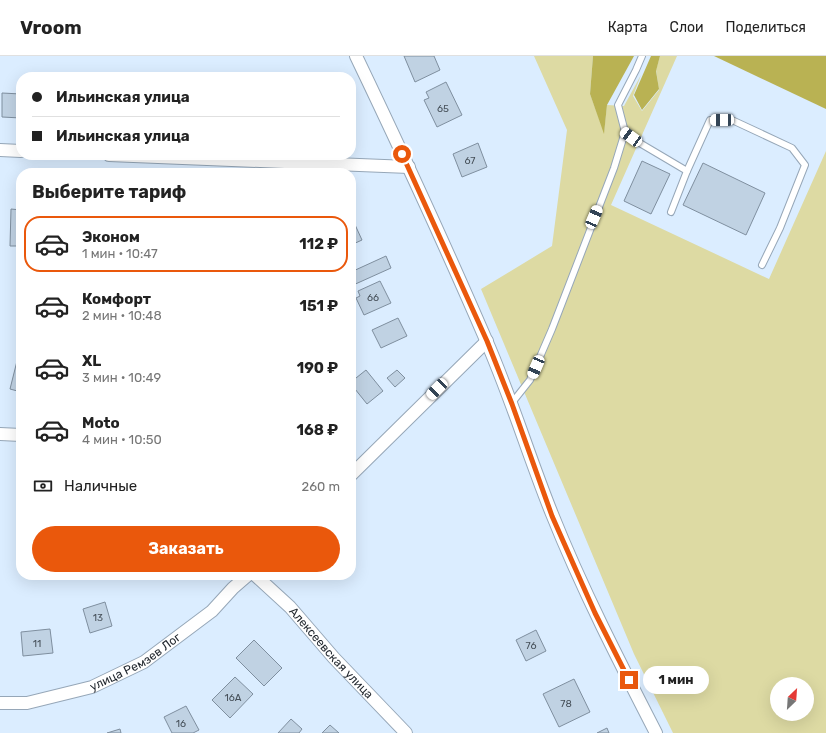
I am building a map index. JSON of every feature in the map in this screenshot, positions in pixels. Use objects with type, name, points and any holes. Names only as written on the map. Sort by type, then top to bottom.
[{"type":"street","points":[[356,56],[409,167],[487,341],[512,404],[552,516],[595,613],[656,733]]},
{"type":"street","points":[[0,150],[16,151]]},
{"type":"street","points":[[234,160],[409,167]]},
{"type":"street","points":[[356,470],[487,341]]},
{"type":"street","points":[[0,434],[16,435]]},
{"type":"street","name":"улица Ремзев Лог","points":[[0,703],[27,703],[92,687],[144,662],[212,611],[242,580]]},
{"type":"street","name":"Алексеевская улица","points":[[260,580],[290,607],[334,658],[406,733]]},
{"type":"lane","points":[[512,404],[530,380],[552,328],[614,168],[624,132],[618,105],[642,56]]},
{"type":"lane","points":[[671,212],[687,171],[710,120],[732,120],[792,148],[804,165],[780,228],[762,265]]},
{"type":"lane","points":[[624,132],[687,171]]},
{"type":"shaded area","points":[[534,56],[593,56],[590,94],[604,132],[607,105],[624,106],[641,75],[633,96],[642,111],[659,90],[656,70],[660,56],[677,56],[611,205],[769,279],[826,151],[826,733],[673,733],[634,654],[481,289],[552,246],[567,130]]},
{"type":"shaded area","points":[[593,56],[634,56],[607,105],[604,134],[590,94]]},
{"type":"shaded area","points":[[651,56],[660,56],[656,71],[659,89],[642,110],[634,95]]},
{"type":"shaded area","points":[[714,56],[826,56],[826,109]]},
{"type":"building","points":[[404,56],[434,56],[440,70],[415,82]]},
{"type":"building","points":[[446,82],[462,115],[437,127],[424,100],[429,98],[426,92]]},
{"type":"building","points":[[2,93],[16,94],[16,118],[2,117]]},
{"type":"building","points":[[478,143],[487,167],[462,177],[453,154]]},
{"type":"building","points":[[642,161],[670,174],[651,214],[624,201]]},
{"type":"building","points":[[703,163],[765,193],[746,235],[683,205]]},
{"type":"building","points":[[11,209],[16,210],[16,246],[10,246]]},
{"type":"building","points":[[356,227],[362,240],[356,243]]},
{"type":"building","points":[[386,256],[391,268],[356,284],[356,270]]},
{"type":"building","points":[[380,281],[391,303],[364,315],[356,298],[360,296],[358,291]]},
{"type":"building","points":[[398,318],[407,336],[381,348],[372,330]]},
{"type":"building","points":[[16,365],[16,391],[10,389]]},
{"type":"building","points":[[366,370],[383,391],[367,404],[356,390],[356,378]]},
{"type":"building","points":[[397,370],[405,378],[395,387],[387,378]]},
{"type":"building","points":[[105,602],[112,626],[90,633],[83,609]]},
{"type":"building","points":[[50,629],[53,653],[23,656],[21,632]]},
{"type":"building","points":[[536,630],[546,651],[526,661],[516,640]]},
{"type":"building","points":[[254,640],[282,668],[264,686],[236,658]]},
{"type":"building","points":[[235,677],[253,694],[230,718],[212,700]]},
{"type":"building","points":[[574,679],[590,712],[559,727],[543,694]]},
{"type":"building","points":[[186,706],[199,730],[193,733],[172,733],[164,717]]},
{"type":"building","points":[[291,719],[302,729],[299,733],[278,733]]},
{"type":"building","points":[[330,725],[339,733],[322,733]]},
{"type":"building","points":[[607,728],[609,733],[597,733]]},
{"type":"building","points":[[120,729],[121,733],[107,733]]},
{"type":"route","points":[[402,154],[487,341],[512,404],[552,516],[595,613],[629,680]]}]
